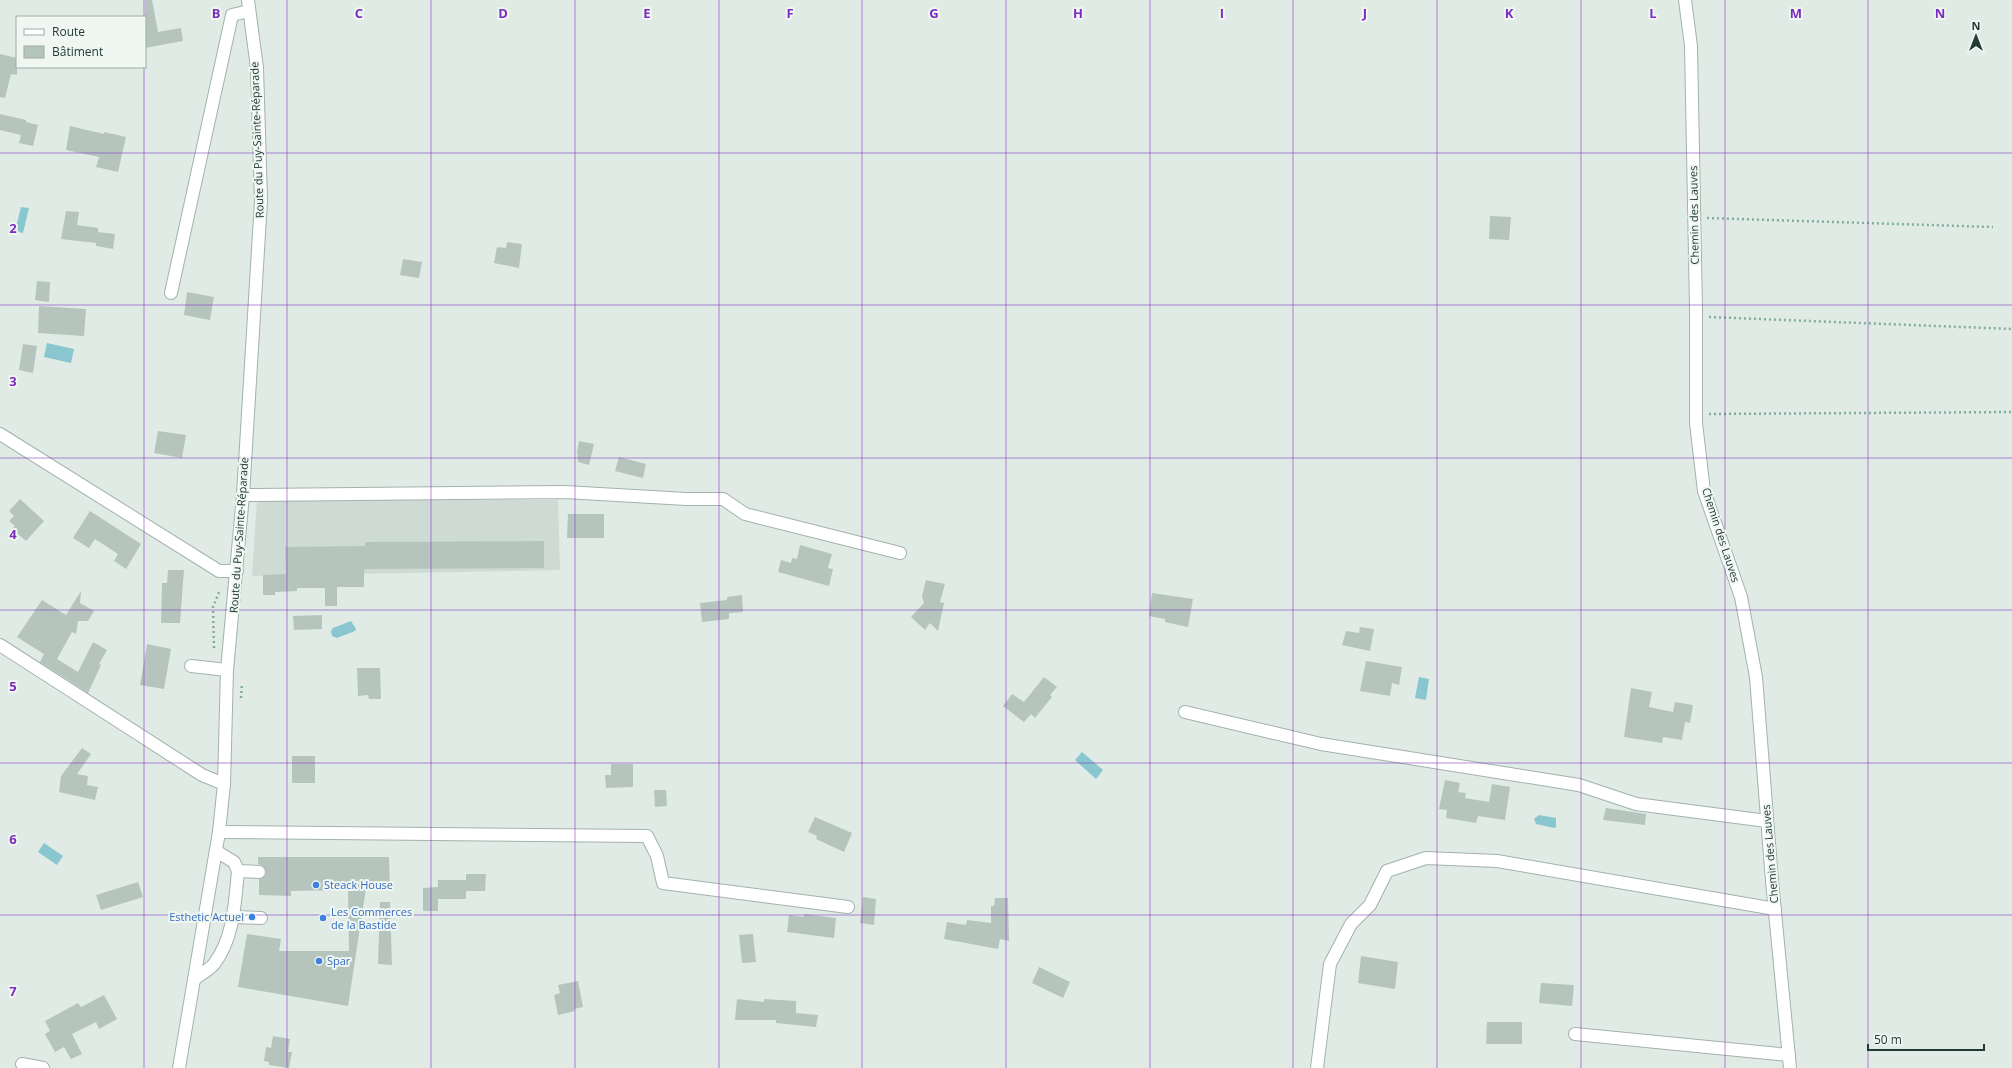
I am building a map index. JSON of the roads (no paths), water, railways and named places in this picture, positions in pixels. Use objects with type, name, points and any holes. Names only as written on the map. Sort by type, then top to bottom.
[{"type":"street","name":"Chemin des Lauves","points":[[1685,0],[1691,46],[1696,317],[1696,414],[1704,491],[1741,597],[1756,677],[1767,821],[1790,1068]]},
{"type":"street","points":[[171,293],[232,14],[248,6]]},
{"type":"street","name":"Route du Puy-Sainte-Réparade","points":[[179,1068],[219,832],[224,784],[227,670],[243,495],[261,201],[257,68],[248,6]]},
{"type":"street","points":[[0,434],[219,570],[237,571]]},
{"type":"street","points":[[243,495],[565,492],[686,499],[723,499],[745,514],[900,553]]},
{"type":"street","points":[[0,645],[202,775],[224,784]]},
{"type":"street","points":[[191,666],[227,670]]},
{"type":"street","points":[[1185,712],[1321,744],[1579,785],[1636,804],[1767,821]]},
{"type":"street","points":[[219,832],[647,836],[657,856],[663,883],[848,906]]},
{"type":"street","points":[[194,979],[213,965],[222,952],[229,934],[232,917],[238,871],[234,862],[216,851]]},
{"type":"street","points":[[1317,1068],[1330,964],[1351,924],[1370,905],[1387,871],[1426,858],[1497,861],[1775,909]]},
{"type":"street","points":[[238,871],[259,872]]},
{"type":"street","points":[[232,917],[261,918]]},
{"type":"street","points":[[1575,1034],[1788,1055]]},
{"type":"street","points":[[22,1064],[42,1068]]},
{"type":"water","points":[[21,207],[29,208],[23,233],[15,231]]},
{"type":"water","points":[[47,343],[74,349],[71,363],[44,357]]},
{"type":"water","points":[[351,621],[356,629],[355,631],[337,638],[332,636],[331,631],[333,628]]},
{"type":"water","points":[[1419,677],[1429,679],[1426,700],[1415,698]]},
{"type":"water","points":[[1082,752],[1103,770],[1096,779],[1075,760]]},
{"type":"water","points":[[1539,815],[1556,818],[1556,827],[1554,828],[1536,824],[1534,819]]},
{"type":"water","points":[[44,843],[63,856],[57,865],[38,852]]},
{"type":"place","name":"Steack House","points":[[316,885]]},
{"type":"place","name":"Esthetic Actuel","points":[[252,917]]},
{"type":"place","name":"Les Commerces de la Bastide","points":[[323,918]]},
{"type":"place","name":"Spar","points":[[319,961]]}]
